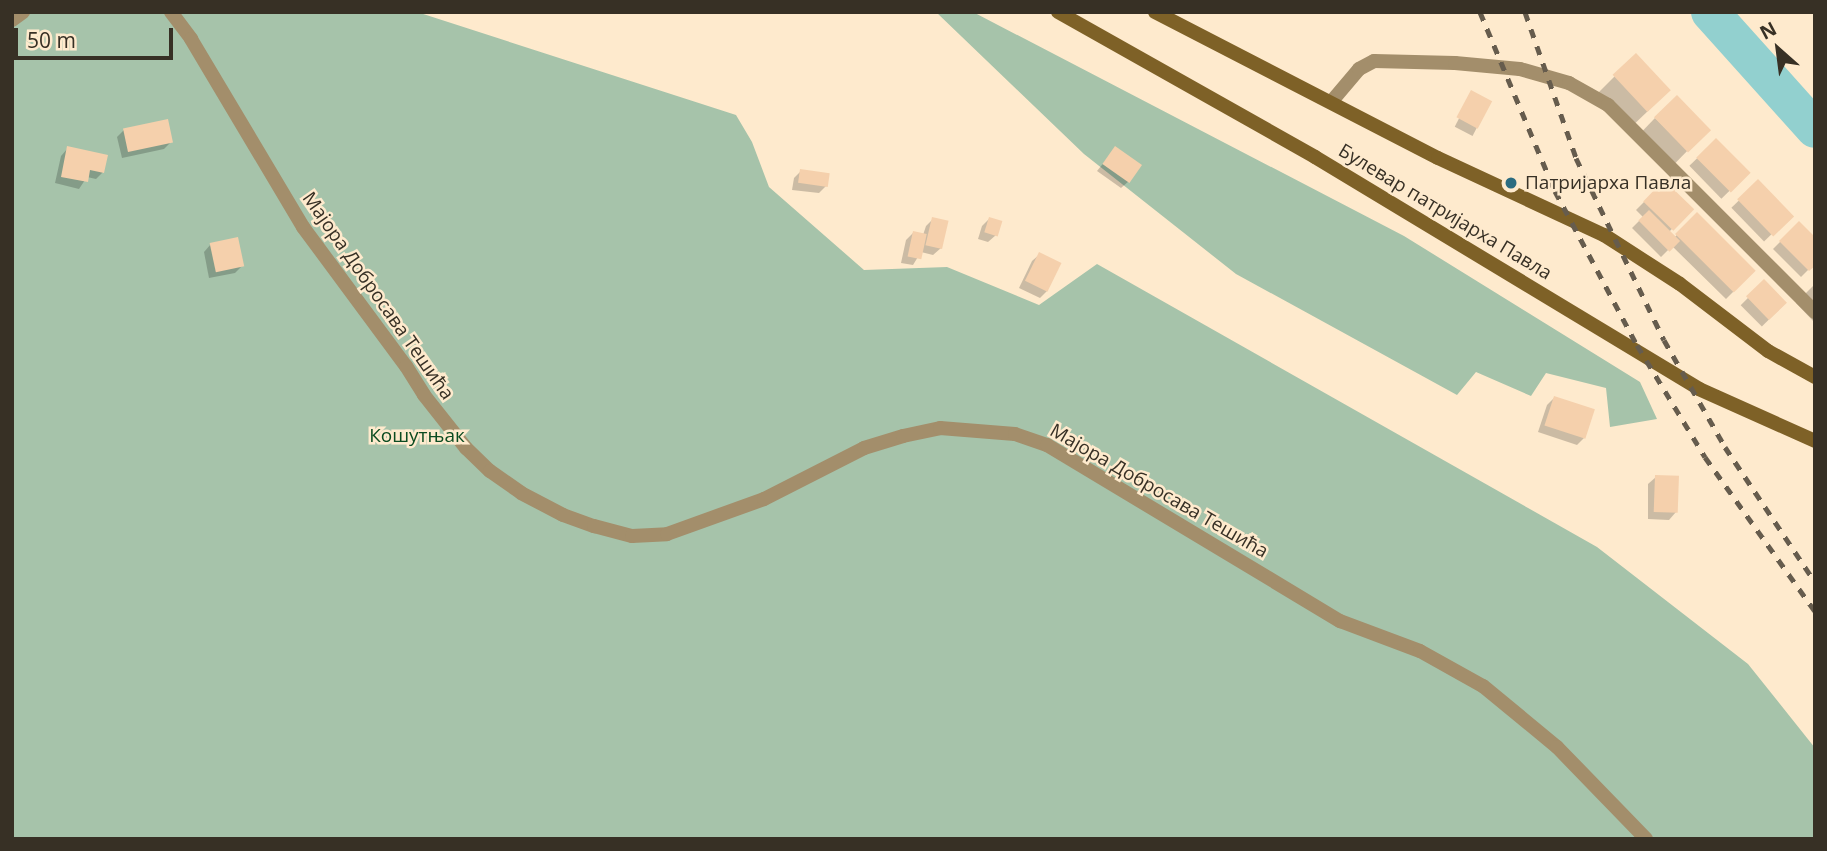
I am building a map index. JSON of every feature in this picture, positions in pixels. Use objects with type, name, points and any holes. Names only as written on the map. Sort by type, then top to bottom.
[{"type":"main road","name":"Булевар патријарха Павла","points":[[1058,12],[1326,163],[1699,389],[1815,441]]},
{"type":"main road","name":"Булевар патријарха Павла","points":[[1155,12],[1438,158],[1613,241],[1680,284],[1768,351],[1815,377]]},
{"type":"street","points":[[12,20],[23,12]]},
{"type":"street","name":"Мајора Добросава Тешића","points":[[172,12],[191,39],[303,227],[406,366],[424,395],[466,448],[490,471],[521,493],[563,515],[632,537],[667,534],[764,499],[864,448],[903,436],[940,428],[1016,435],[1047,445],[1340,621],[1420,651],[1483,686],[1576,764],[1646,839]]},
{"type":"street","points":[[1332,101],[1359,68],[1374,61],[1510,68],[1542,73],[1569,83],[1608,105],[1815,312]]},
{"type":"green space","name":"Кошутњак","points":[[12,12],[417,12],[736,115],[752,142],[769,187],[864,270],[947,267],[1039,305],[1097,264],[1597,547],[1748,664],[1815,748],[1815,839],[12,839]]},
{"type":"green space","points":[[936,12],[973,12],[1404,236],[1640,382],[1657,419],[1610,427],[1606,388],[1546,373],[1531,396],[1476,372],[1457,395],[1236,274],[1084,154]]},
{"type":"building","points":[[1636,53],[1671,90],[1647,112],[1613,75]]},
{"type":"building","points":[[1471,90],[1492,101],[1478,129],[1456,117]]},
{"type":"building","points":[[1677,95],[1711,130],[1688,152],[1654,117]]},
{"type":"building","points":[[168,119],[173,142],[128,152],[123,129]]},
{"type":"building","points":[[1716,138],[1751,173],[1731,192],[1696,158]]},
{"type":"building","points":[[67,146],[108,155],[104,173],[90,170],[88,182],[61,177]]},
{"type":"building","points":[[1115,146],[1142,165],[1129,183],[1102,164]]},
{"type":"building","points":[[800,169],[830,173],[828,187],[798,183]]},
{"type":"building","points":[[1758,179],[1794,216],[1773,237],[1737,199]]},
{"type":"building","points":[[1664,180],[1694,209],[1673,231],[1643,202]]},
{"type":"building","points":[[1649,210],[1680,241],[1670,252],[1638,221]]},
{"type":"building","points":[[1697,212],[1756,271],[1734,293],[1675,234]]},
{"type":"building","points":[[932,217],[949,221],[942,249],[925,245]]},
{"type":"building","points":[[989,217],[1002,221],[998,236],[984,232]]},
{"type":"building","points":[[1799,221],[1815,237],[1815,266],[1809,271],[1779,241]]},
{"type":"building","points":[[913,231],[927,234],[921,259],[908,256]]},
{"type":"building","points":[[238,237],[244,266],[216,272],[210,243]]},
{"type":"building","points":[[1039,252],[1061,263],[1047,292],[1025,281]]},
{"type":"building","points":[[1764,279],[1787,303],[1769,320],[1746,296]]},
{"type":"building","points":[[1554,396],[1595,409],[1585,439],[1544,425]]},
{"type":"building","points":[[1655,475],[1679,476],[1678,513],[1654,512]]},
{"type":"waterway","points":[[1710,12],[1815,129]]},
{"type":"railway","points":[[1480,12],[1555,191],[1637,345],[1705,457],[1815,611]]},
{"type":"railway","points":[[1525,12],[1576,158],[1664,340],[1725,447],[1815,582]]},
{"type":"place","name":"Патријарха Павла","points":[[1511,183]]}]
